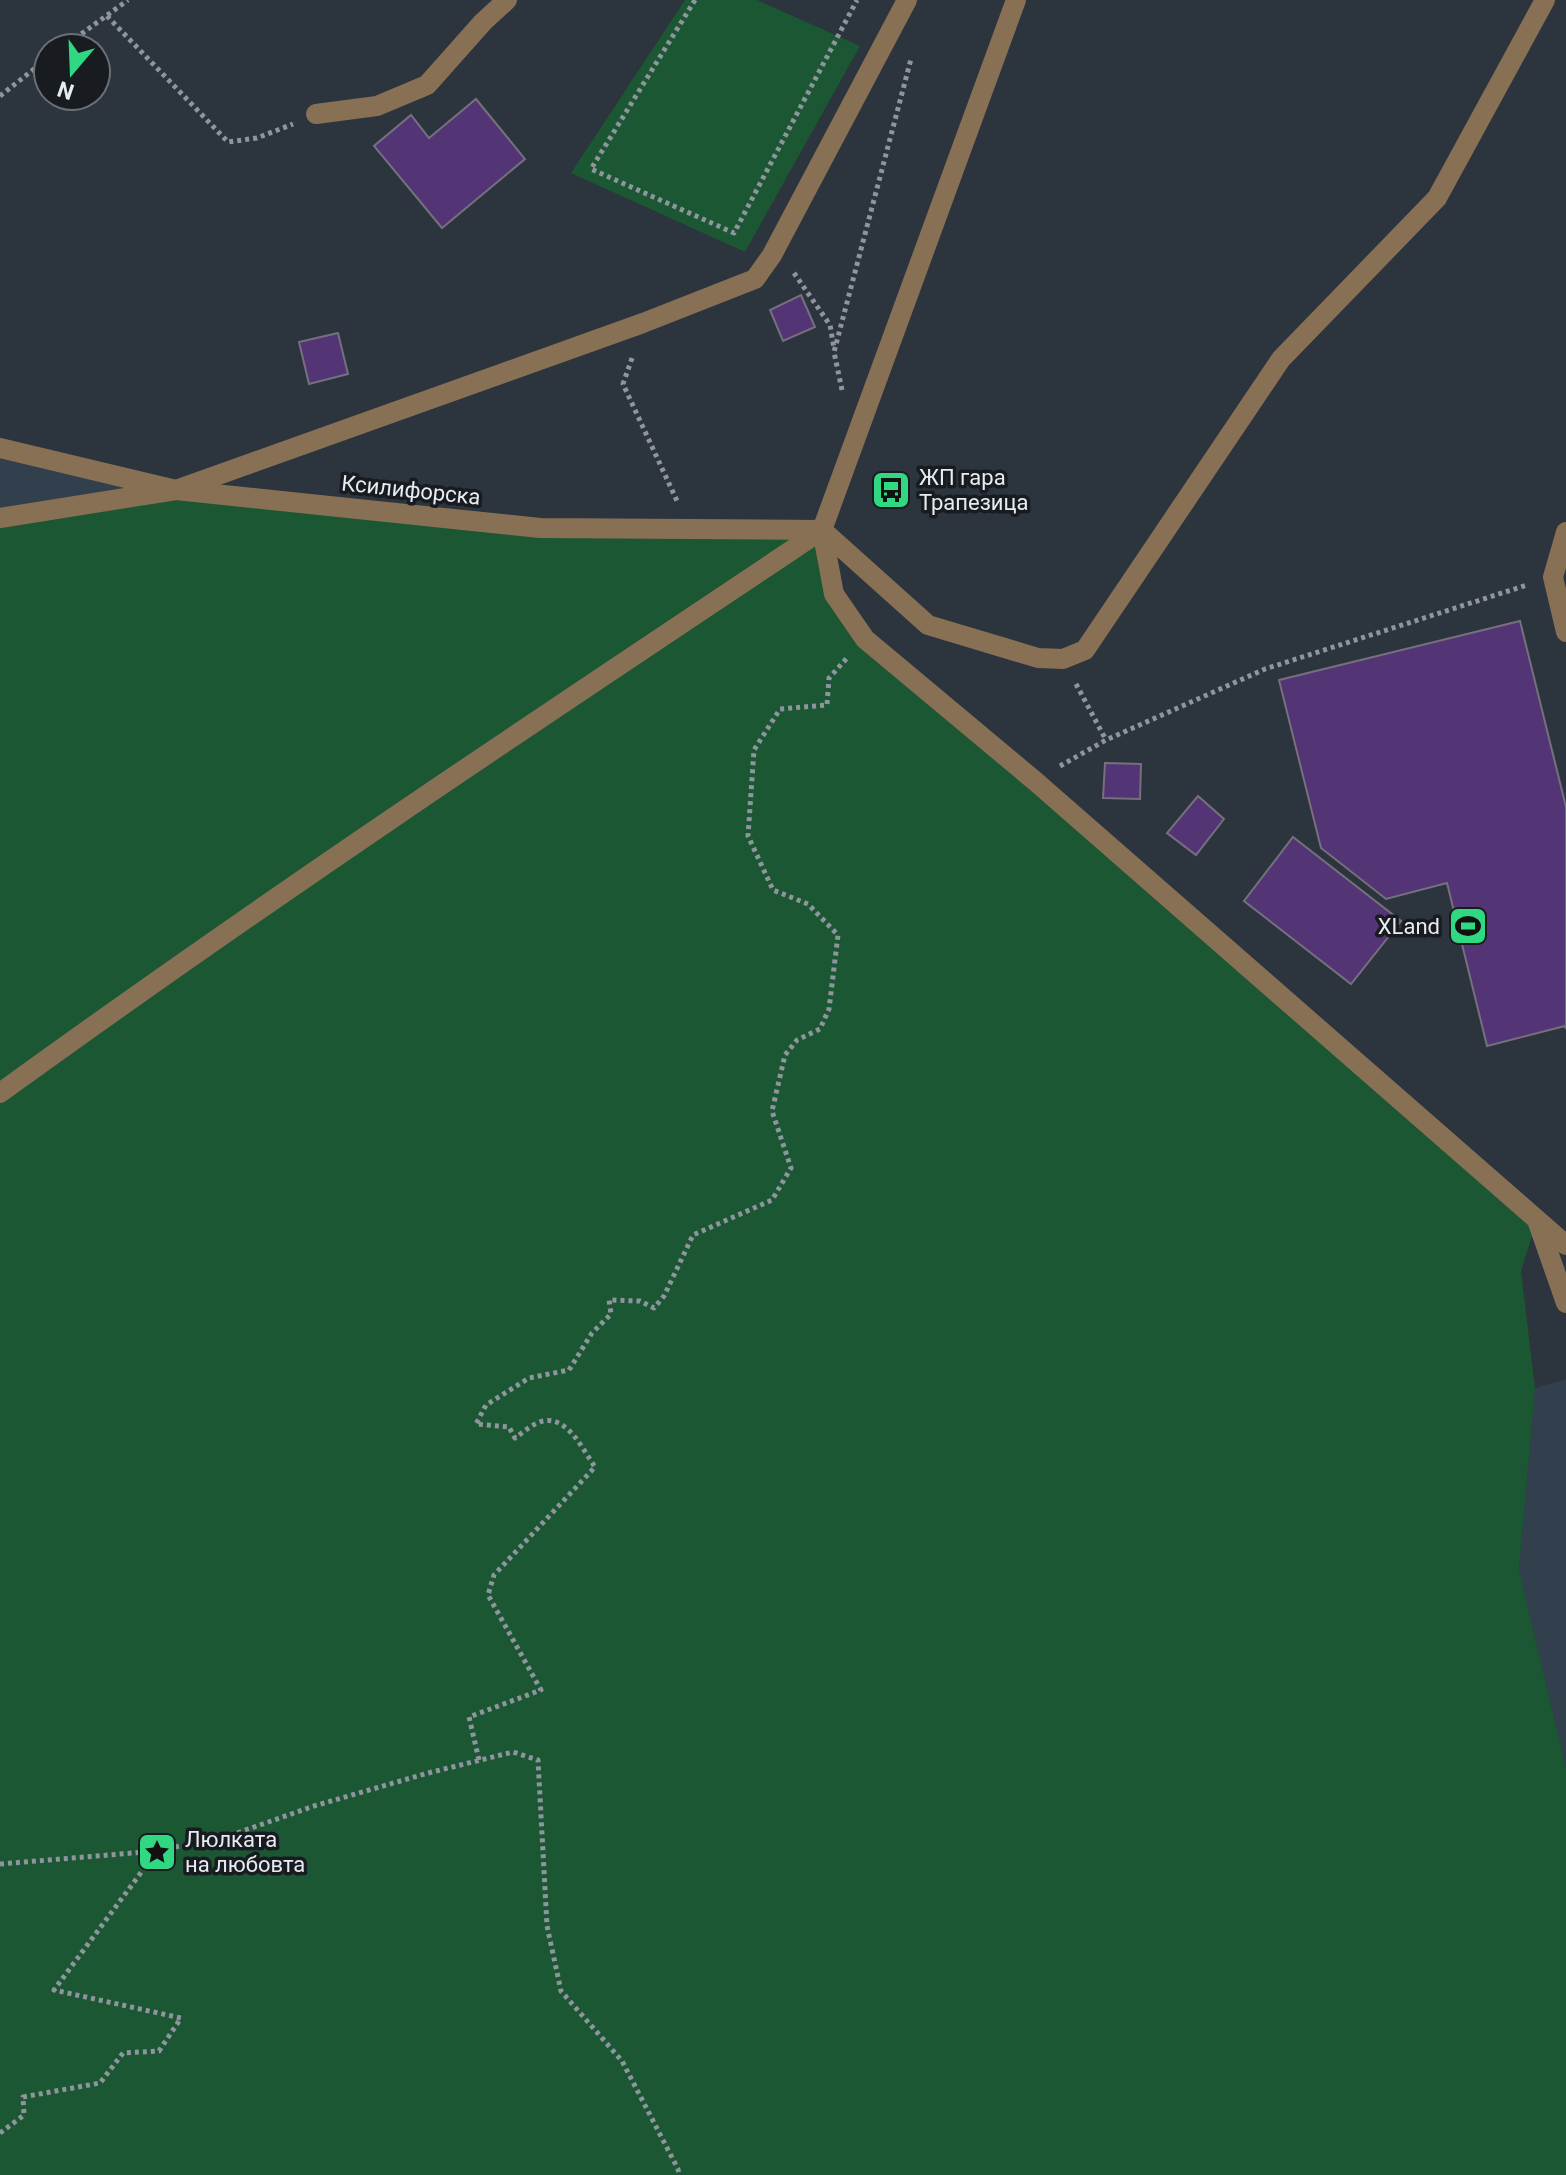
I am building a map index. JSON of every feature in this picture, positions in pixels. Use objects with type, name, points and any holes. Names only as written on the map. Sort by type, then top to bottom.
[{"type":"street","points":[[316,114],[377,106],[427,85],[507,0]]},
{"type":"street","points":[[0,518],[176,490],[643,323],[755,279],[772,255],[907,0]]},
{"type":"street","points":[[1016,0],[822,530],[834,594],[865,639],[1035,781],[1566,1245]]},
{"type":"street","points":[[822,530],[928,625],[1038,658],[1063,659],[1085,650],[1281,359],[1437,198],[1545,0]]},
{"type":"street","name":"Ксилифорска","points":[[0,448],[176,490],[540,528],[822,530]]},
{"type":"street","points":[[0,1093],[101,1020],[540,719],[822,530]]},
{"type":"street","points":[[1566,532],[1553,577],[1566,632]]},
{"type":"street","points":[[1537,1220],[1566,1303]]},
{"type":"path","points":[[84,32],[128,0]]},
{"type":"path","points":[[695,0],[591,169],[734,233],[857,0]]},
{"type":"path","points":[[107,16],[228,142],[257,138],[316,114]]},
{"type":"path","points":[[834,352],[914,46]]},
{"type":"path","points":[[0,96],[32,71]]},
{"type":"path","points":[[814,300],[830,325],[854,443]]},
{"type":"path","points":[[643,323],[623,384],[691,531]]},
{"type":"path","points":[[1035,781],[1106,740],[1265,669],[1553,577]]},
{"type":"path","points":[[479,1760],[469,1717],[541,1690],[488,1595],[494,1575],[595,1467],[567,1427],[554,1420],[541,1421],[515,1438],[509,1427],[476,1424],[486,1405],[529,1378],[569,1370],[592,1333],[611,1314],[609,1300],[640,1301],[654,1308],[664,1296],[693,1235],[772,1200],[791,1168],[772,1111],[785,1055],[797,1040],[820,1029],[829,1009],[838,935],[808,904],[773,890],[748,836],[754,750],[780,709],[827,705],[829,678],[865,639]]},
{"type":"path","points":[[1063,659],[1106,740]]},
{"type":"path","points":[[0,1864],[157,1851],[237,1833],[314,1806],[479,1760],[513,1752],[538,1760],[547,1926],[561,1991],[622,2061],[679,2175]]},
{"type":"path","points":[[0,2133],[24,2115],[23,2097],[100,2083],[123,2053],[159,2051],[181,2018],[54,1990],[157,1851]]},
{"type":"shaded area","points":[[0,448],[176,490],[0,518]]},
{"type":"shaded area","points":[[1566,1379],[1566,1768],[1519,1570],[1535,1388]]},
{"type":"green space","points":[[685,0],[757,0],[860,46],[745,252],[571,173]]},
{"type":"green space","points":[[176,490],[539,528],[822,530],[834,594],[865,639],[1537,1220],[1521,1271],[1535,1388],[1519,1570],[1566,1768],[1566,2175],[0,2175],[0,518]]},
{"type":"building","points":[[476,99],[525,159],[442,228],[374,146],[411,115],[429,138]]},
{"type":"building","points":[[801,295],[815,327],[783,341],[770,310]]},
{"type":"building","points":[[338,333],[348,374],[309,384],[299,342]]},
{"type":"building","points":[[1520,621],[1566,807],[1566,1029],[1565,1026],[1487,1046],[1447,883],[1386,899],[1321,848],[1279,680]]},
{"type":"building","points":[[1105,763],[1141,764],[1140,799],[1103,798]]},
{"type":"building","points":[[1198,796],[1224,819],[1196,855],[1167,833]]},
{"type":"building","points":[[1293,837],[1401,921],[1351,984],[1244,901]]},
{"type":"place","name":"ЖП гара Трапезица","points":[[891,490]]},
{"type":"place","name":"XLand","points":[[1468,926]]},
{"type":"place","name":"Люлката на любовта","points":[[157,1852]]}]
